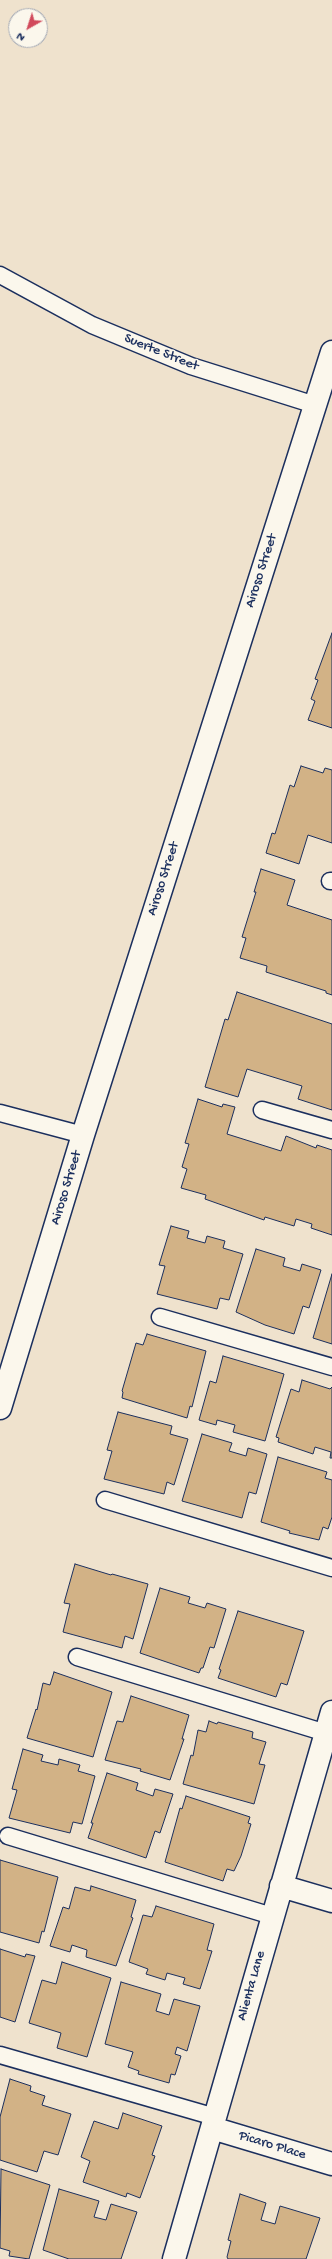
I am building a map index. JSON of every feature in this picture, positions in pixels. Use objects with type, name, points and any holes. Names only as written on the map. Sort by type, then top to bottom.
[{"type":"street","name":"Airoso Street","points":[[0,1408],[83,1135],[324,407],[332,352]]},
{"type":"street","name":"Alienta Lane","points":[[174,2259],[281,1886],[326,1759],[329,1722]]},
{"type":"street","points":[[281,1886],[332,1902]]},
{"type":"street","name":"Picaro Place","points":[[214,2123],[332,2164]]},
{"type":"lane","name":"Suerte Street","points":[[0,275],[92,325],[191,366],[324,407]]},
{"type":"lane","points":[[262,1110],[332,1130]]},
{"type":"lane","points":[[0,1113],[83,1135]]},
{"type":"lane","points":[[160,1317],[332,1367]]},
{"type":"lane","points":[[105,1500],[332,1568]]},
{"type":"lane","points":[[77,1657],[329,1722]]},
{"type":"lane","points":[[8,1836],[272,1916]]},
{"type":"lane","points":[[0,2055],[214,2123]]},
{"type":"building","points":[[332,633],[332,728],[308,720],[315,701],[311,699],[318,680],[315,679]]},
{"type":"building","points":[[301,766],[323,773],[325,768],[332,770],[332,843],[308,835],[299,864],[266,853],[272,833],[275,834],[290,785],[294,787]]},
{"type":"building","points":[[261,869],[295,880],[287,905],[332,920],[332,995],[326,993],[326,991],[266,972],[267,966],[240,958],[246,938],[242,937],[256,892],[254,892]]},
{"type":"building","points":[[237,992],[332,1024],[332,1110],[298,1099],[302,1086],[247,1069],[238,1097],[205,1087],[225,1019],[228,1020]]},
{"type":"building","points":[[198,1099],[222,1107],[223,1104],[235,1107],[227,1134],[281,1151],[286,1136],[316,1148],[317,1145],[332,1150],[332,1235],[311,1228],[312,1224],[296,1219],[294,1226],[265,1217],[264,1220],[205,1199],[206,1195],[181,1188],[187,1169],[182,1167],[189,1144],[185,1143]]},
{"type":"building","points":[[171,1226],[189,1231],[187,1238],[205,1243],[207,1236],[225,1241],[223,1248],[243,1254],[229,1300],[220,1298],[217,1309],[157,1294],[165,1266],[159,1265]]},
{"type":"building","points":[[256,1249],[285,1258],[283,1266],[300,1271],[302,1264],[321,1270],[309,1308],[303,1306],[294,1334],[265,1325],[236,1312]]},
{"type":"building","points":[[332,1274],[332,1344],[313,1338]]},
{"type":"building","points":[[147,1334],[206,1351],[192,1407],[190,1406],[187,1418],[122,1398],[122,1391],[136,1343],[143,1345]]},
{"type":"building","points":[[223,1356],[284,1374],[265,1441],[233,1432],[235,1425],[217,1420],[216,1425],[199,1420],[210,1381],[216,1383]]},
{"type":"building","points":[[302,1380],[330,1389],[332,1387],[332,1458],[330,1458],[331,1452],[315,1447],[313,1454],[278,1442],[279,1438],[276,1437],[291,1389],[299,1392]]},
{"type":"building","points":[[118,1412],[172,1426],[170,1434],[188,1439],[174,1485],[167,1482],[164,1494],[104,1479],[112,1451],[107,1450]]},
{"type":"building","points":[[202,1434],[232,1443],[229,1451],[246,1456],[248,1448],[267,1454],[256,1494],[249,1492],[242,1518],[182,1501]]},
{"type":"building","points":[[278,1457],[327,1472],[325,1478],[332,1480],[332,1517],[328,1529],[323,1527],[319,1540],[289,1533],[290,1531],[261,1522]]},
{"type":"building","points":[[75,1564],[148,1584],[133,1639],[125,1636],[122,1648],[63,1632],[70,1604],[64,1603]]},
{"type":"building","points":[[160,1588],[190,1597],[188,1603],[205,1608],[207,1603],[226,1609],[214,1648],[210,1647],[203,1668],[201,1668],[199,1673],[140,1653]]},
{"type":"building","points":[[238,1611],[304,1631],[287,1685],[281,1683],[276,1697],[218,1678],[221,1670],[219,1669]]},
{"type":"building","points":[[54,1672],[112,1692],[93,1757],[27,1738],[36,1709],[37,1710],[43,1683],[50,1685]]},
{"type":"building","points":[[131,1696],[189,1715],[182,1739],[184,1739],[170,1780],[140,1771],[141,1769],[105,1760],[117,1721],[123,1722]]},
{"type":"building","points":[[209,1721],[217,1724],[218,1722],[253,1732],[252,1738],[266,1742],[259,1764],[265,1765],[254,1804],[183,1784],[191,1755],[193,1756],[198,1730],[206,1732]]},
{"type":"building","points":[[23,1749],[43,1755],[41,1761],[58,1765],[59,1759],[80,1765],[78,1771],[95,1776],[82,1824],[73,1822],[70,1833],[9,1818],[17,1790],[12,1789]]},
{"type":"building","points":[[107,1773],[138,1783],[136,1790],[153,1796],[155,1789],[173,1794],[160,1833],[155,1831],[146,1858],[88,1838],[93,1823],[91,1823]]},
{"type":"building","points":[[186,1796],[250,1817],[248,1823],[251,1824],[241,1856],[234,1871],[227,1869],[223,1881],[165,1862],[180,1808],[182,1809]]},
{"type":"building","points":[[0,1860],[58,1877],[44,1932],[42,1931],[39,1943],[0,1932]]},
{"type":"building","points":[[91,1886],[136,1900],[131,1917],[133,1918],[116,1966],[86,1957],[87,1950],[72,1945],[70,1952],[50,1946],[63,1907],[69,1909],[75,1887],[90,1891]]},
{"type":"building","points":[[156,1906],[214,1924],[207,1950],[212,1951],[200,1989],[183,1984],[185,1978],[167,1973],[165,1980],[146,1974],[148,1969],[129,1962],[143,1915],[152,1917]]},
{"type":"building","points":[[0,1949],[25,1957],[26,1954],[35,1956],[15,2022],[0,2017]]},
{"type":"building","points":[[62,1962],[111,1978],[87,2057],[57,2048],[61,2033],[29,2023],[42,1980],[56,1984]]},
{"type":"building","points":[[121,1982],[161,1994],[156,2011],[169,2015],[174,1999],[200,2006],[187,2051],[177,2047],[175,2054],[181,2056],[175,2075],[171,2074],[169,2083],[138,2074],[139,2071],[128,2067],[133,2052],[105,2044]]},
{"type":"building","points":[[10,2079],[31,2086],[30,2091],[45,2096],[42,2105],[71,2114],[58,2155],[44,2151],[37,2172],[0,2160],[0,2117]]},
{"type":"building","points":[[123,2113],[162,2126],[152,2155],[155,2156],[140,2198],[127,2193],[126,2197],[83,2182],[90,2161],[81,2157],[94,2121],[118,2129]]},
{"type":"building","points":[[1,2169],[50,2185],[29,2259],[9,2256],[10,2251],[0,2248]]},
{"type":"building","points":[[59,2189],[99,2201],[94,2217],[106,2220],[111,2204],[137,2212],[121,2259],[69,2259],[43,2250]]},
{"type":"building","points":[[240,2194],[266,2203],[261,2220],[275,2224],[280,2206],[320,2218],[306,2259],[228,2259],[227,2257],[231,2241],[228,2240]]}]
